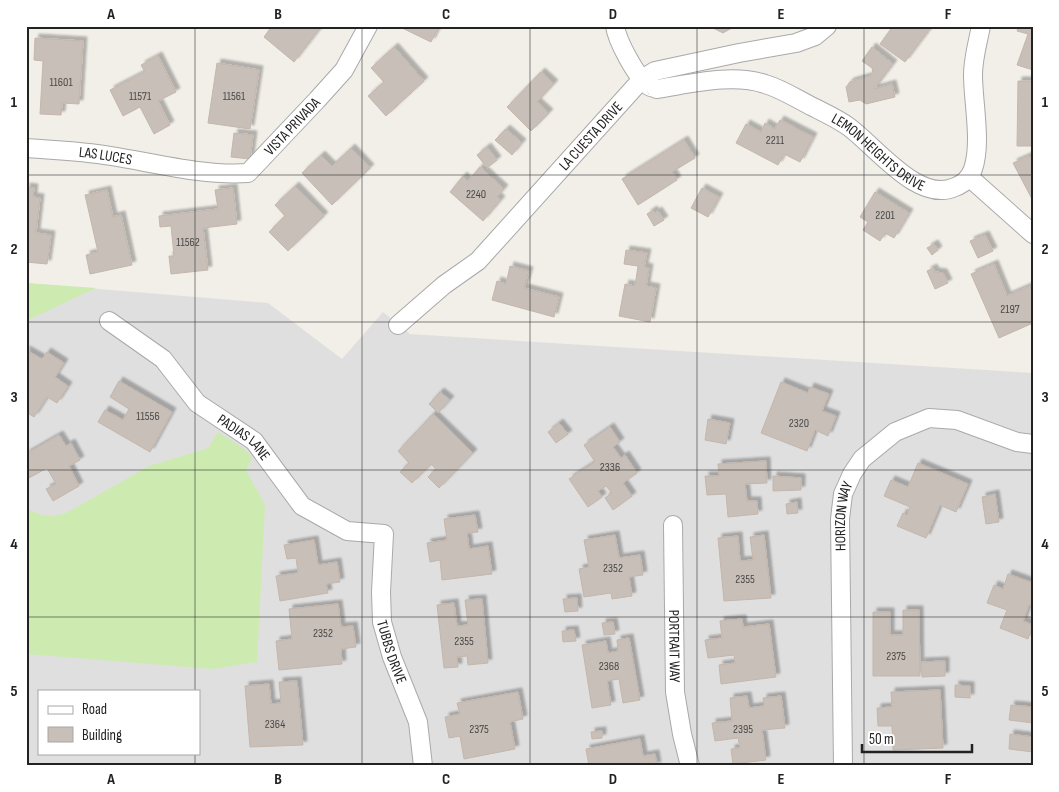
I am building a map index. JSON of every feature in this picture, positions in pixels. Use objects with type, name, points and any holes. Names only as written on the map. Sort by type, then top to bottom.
[{"type":"street","name":"VISTA PRIVADA","points":[[184,168],[233,174],[248,173],[344,70],[368,26]]},
{"type":"street","points":[[616,26],[618,41],[642,79]]},
{"type":"street","name":"LA CUESTA DRIVE","points":[[398,325],[444,285],[478,261],[642,79],[655,71],[796,43],[815,36],[827,26]]},
{"type":"street","points":[[981,26],[973,73],[976,143],[973,168],[969,177],[1033,234]]},
{"type":"street","name":"LEMON HEIGHTS DRIVE","points":[[642,79],[649,86],[656,89],[724,80],[754,80],[788,94],[848,126],[893,166],[926,188],[939,192],[949,190],[959,186],[969,177]]},
{"type":"street","name":"LAS LUCES","points":[[26,148],[108,155],[184,168]]},
{"type":"street","name":"PADIAS LANE","points":[[109,321],[163,359],[197,403],[254,441],[302,506],[346,532],[384,534]]},
{"type":"street","name":"HORIZON WAY","points":[[843,766],[840,519],[843,494],[852,474],[862,459],[895,432],[929,418],[957,420],[1017,442],[1033,444]]},
{"type":"street","name":"PORTRAIT WAY","points":[[672,526],[675,692],[690,766]]},
{"type":"street","name":"TUBBS DRIVE","points":[[384,534],[381,592],[382,622],[392,656],[418,722],[423,766]]},
{"type":"shaded area","points":[[26,283],[268,303],[342,359],[383,312],[410,334],[1033,373],[1033,766],[26,766]]},
{"type":"green space","points":[[26,283],[96,288],[26,321]]},
{"type":"green space","points":[[218,432],[246,450],[252,459],[246,470],[265,505],[257,662],[212,669],[26,654],[26,508],[47,516],[68,512],[149,466],[208,448]]},
{"type":"building","points":[[272,26],[322,26],[294,62],[264,37]]},
{"type":"building","points":[[398,26],[439,26],[431,42]]},
{"type":"building","points":[[709,26],[735,26],[723,33]]},
{"type":"building","points":[[893,26],[932,26],[905,62],[880,44]]},
{"type":"building","points":[[1019,26],[1033,26],[1033,70],[1017,65],[1028,34],[1017,31]]},
{"type":"building","points":[[35,38],[83,41],[79,104],[62,103],[61,115],[40,114],[43,61],[34,60]]},
{"type":"building","points":[[394,47],[424,81],[386,116],[368,96],[384,82],[371,68]]},
{"type":"building","points":[[872,47],[893,64],[874,89],[892,84],[895,97],[866,104],[860,100],[849,102],[846,87],[850,82],[871,76],[873,73],[872,68],[862,61]]},
{"type":"building","points":[[158,56],[176,92],[158,101],[170,125],[154,134],[140,107],[123,116],[110,90],[145,72],[141,65]]},
{"type":"building","points":[[217,63],[259,70],[250,129],[208,123]]},
{"type":"building","points":[[541,72],[554,84],[537,102],[549,113],[531,131],[507,107]]},
{"type":"building","points":[[1018,81],[1032,81],[1033,146],[1017,146]]},
{"type":"building","points":[[780,120],[813,137],[800,162],[784,154],[778,165],[736,143],[746,124],[761,132],[765,123],[775,129]]},
{"type":"building","points":[[506,129],[522,143],[512,155],[495,140]]},
{"type":"building","points":[[234,133],[253,135],[250,159],[231,157]]},
{"type":"building","points":[[684,140],[695,158],[672,172],[677,180],[638,205],[622,179]]},
{"type":"building","points":[[487,147],[497,160],[487,168],[477,155]]},
{"type":"building","points":[[351,148],[370,168],[332,205],[302,173],[321,155],[332,166]]},
{"type":"building","points":[[1029,156],[1033,163],[1033,201],[1013,163]]},
{"type":"building","points":[[480,167],[504,189],[497,197],[501,200],[483,221],[450,192],[463,176],[468,181]]},
{"type":"building","points":[[295,186],[324,216],[288,251],[269,232],[285,216],[275,205]]},
{"type":"building","points":[[26,187],[34,188],[33,197],[40,198],[36,233],[51,235],[47,264],[26,262]]},
{"type":"building","points":[[233,188],[237,224],[203,228],[208,270],[171,274],[169,256],[174,256],[171,226],[160,227],[159,216],[218,209],[215,190]]},
{"type":"building","points":[[702,188],[719,197],[708,217],[691,208]]},
{"type":"building","points":[[107,190],[113,217],[121,215],[132,265],[90,274],[86,255],[98,252],[85,195]]},
{"type":"building","points":[[875,192],[909,213],[894,238],[885,233],[880,241],[863,230],[868,222],[860,217]]},
{"type":"building","points":[[653,210],[655,213],[658,211],[664,220],[654,226],[647,214]]},
{"type":"building","points":[[985,235],[993,251],[978,258],[970,241]]},
{"type":"building","points":[[934,244],[938,250],[932,255],[927,248]]},
{"type":"building","points":[[626,250],[647,253],[644,267],[649,268],[646,286],[656,288],[650,322],[619,316],[625,284],[635,286],[638,266],[624,264]]},
{"type":"building","points":[[994,264],[1007,296],[1030,286],[1033,294],[1033,323],[999,338],[971,274]]},
{"type":"building","points":[[510,266],[529,271],[524,288],[559,297],[554,317],[492,300],[497,281],[506,284]]},
{"type":"building","points":[[933,268],[935,272],[943,273],[948,283],[935,289],[927,271]]},
{"type":"building","points":[[26,350],[42,359],[47,352],[64,363],[55,377],[68,386],[57,403],[47,397],[34,417],[26,412]]},
{"type":"building","points":[[119,381],[172,412],[150,452],[98,422],[105,410],[123,420],[129,409],[110,397]]},
{"type":"building","points":[[781,382],[808,393],[810,387],[829,394],[822,411],[836,416],[828,436],[815,430],[807,451],[761,433]]},
{"type":"building","points":[[440,392],[450,400],[438,413],[429,404]]},
{"type":"building","points":[[433,414],[473,453],[439,488],[428,477],[436,469],[431,464],[412,483],[400,472],[409,463],[398,451]]},
{"type":"building","points":[[708,419],[730,423],[726,444],[705,440]]},
{"type":"building","points":[[559,423],[568,434],[556,443],[548,432]]},
{"type":"building","points":[[610,427],[620,442],[613,447],[621,458],[625,455],[637,473],[623,483],[632,496],[613,510],[605,498],[612,493],[606,486],[598,491],[602,497],[588,507],[569,479],[595,462],[584,445]]},
{"type":"building","points":[[59,435],[66,446],[71,443],[80,460],[69,466],[79,486],[53,501],[46,489],[56,484],[47,468],[29,478],[26,474],[26,454]]},
{"type":"building","points":[[766,461],[767,483],[745,484],[747,501],[757,501],[758,514],[728,517],[726,494],[707,495],[705,476],[719,476],[718,464]]},
{"type":"building","points":[[918,463],[968,484],[956,512],[940,505],[926,538],[897,526],[903,513],[907,515],[910,507],[884,496],[891,480],[908,487]]},
{"type":"building","points":[[773,476],[801,478],[801,490],[773,491]]},
{"type":"building","points":[[995,494],[999,522],[986,524],[982,497]]},
{"type":"building","points":[[797,502],[798,513],[787,514],[786,504]]},
{"type":"building","points":[[475,515],[478,532],[467,533],[469,549],[488,546],[492,574],[442,580],[440,560],[430,562],[427,543],[447,540],[444,519]]},
{"type":"building","points":[[615,535],[619,558],[640,555],[643,575],[629,577],[632,596],[612,599],[611,593],[584,597],[579,569],[589,567],[584,540]]},
{"type":"building","points":[[764,535],[771,598],[724,601],[718,538],[738,536],[740,561],[753,560],[750,537]]},
{"type":"building","points":[[314,540],[318,565],[337,562],[340,582],[326,584],[328,593],[280,601],[276,576],[298,573],[296,558],[287,559],[284,545]]},
{"type":"building","points":[[1008,574],[1033,583],[1033,606],[1029,605],[1023,621],[1033,625],[1028,639],[1000,628],[1007,610],[987,603],[994,585],[1003,589]]},
{"type":"building","points":[[577,598],[578,611],[565,612],[563,599]]},
{"type":"building","points":[[482,599],[488,663],[468,665],[467,656],[457,657],[458,667],[444,668],[437,605],[454,603],[457,626],[468,625],[465,600]]},
{"type":"building","points":[[338,604],[341,627],[353,626],[356,647],[341,649],[342,664],[279,670],[276,641],[292,639],[289,609]]},
{"type":"building","points":[[903,610],[919,610],[920,676],[873,676],[873,612],[890,612],[890,635],[903,635]]},
{"type":"building","points":[[742,619],[743,627],[769,624],[776,677],[721,684],[719,665],[735,663],[734,655],[708,658],[705,640],[722,638],[720,621]]},
{"type":"building","points":[[613,622],[615,634],[604,635],[602,623]]},
{"type":"building","points":[[574,630],[576,641],[563,642],[562,631]]},
{"type":"building","points":[[629,638],[640,700],[623,703],[619,679],[607,681],[611,705],[592,708],[582,645],[606,641],[608,653],[618,651],[617,640]]},
{"type":"building","points":[[945,661],[945,676],[922,677],[921,662]]},
{"type":"building","points":[[297,681],[303,745],[250,747],[245,686],[269,684],[271,704],[281,703],[279,682]]},
{"type":"building","points":[[955,685],[970,686],[970,698],[955,697]]},
{"type":"building","points":[[940,690],[943,748],[893,750],[892,726],[878,726],[877,708],[892,707],[891,692]]},
{"type":"building","points":[[518,692],[523,719],[510,722],[515,749],[464,759],[460,736],[449,738],[445,717],[460,714],[457,703]]},
{"type":"building","points":[[747,696],[749,708],[764,706],[763,698],[781,696],[785,728],[762,730],[766,760],[733,764],[731,749],[740,748],[738,738],[715,741],[712,723],[732,721],[730,698]]},
{"type":"building","points":[[1011,705],[1033,707],[1033,723],[1009,720]]},
{"type":"building","points":[[602,731],[602,738],[592,739],[591,732]]},
{"type":"building","points":[[1010,734],[1033,737],[1033,752],[1009,749]]},
{"type":"building","points":[[640,739],[643,756],[655,754],[657,766],[589,766],[586,749]]}]
